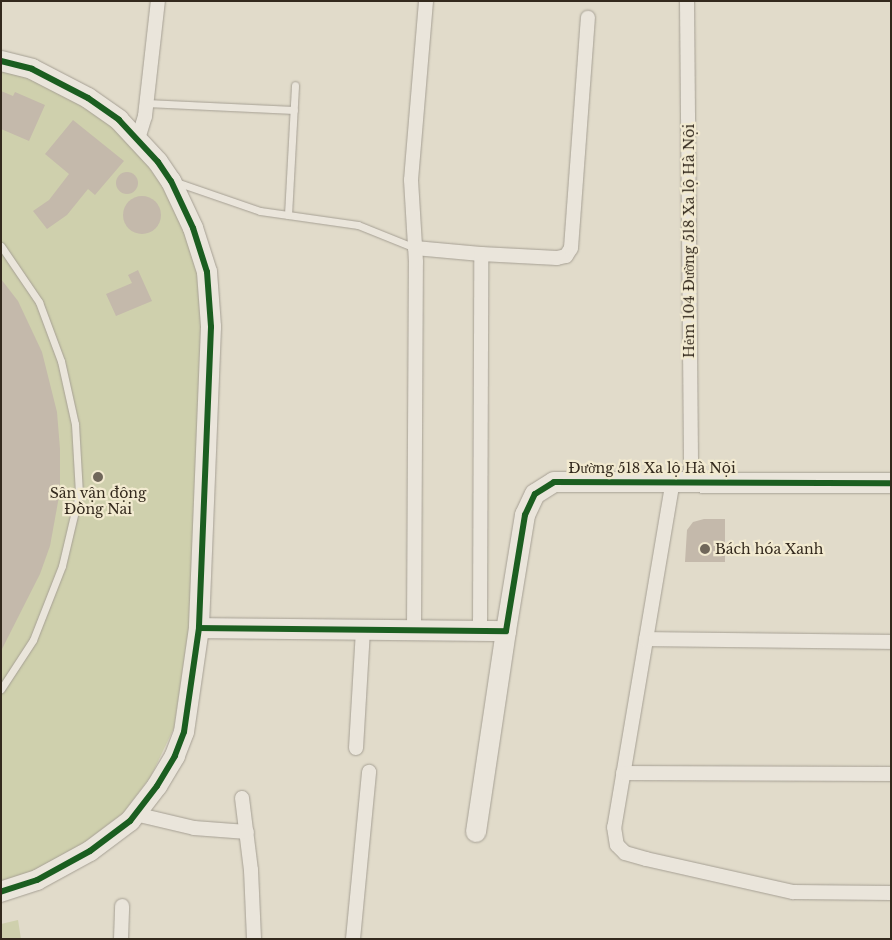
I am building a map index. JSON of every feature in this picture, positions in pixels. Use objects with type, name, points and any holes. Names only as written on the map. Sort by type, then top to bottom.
[{"type":"street","points":[[138,140],[146,103],[158,1]]},
{"type":"street","points":[[414,629],[415,248],[411,180],[426,1]]},
{"type":"street","name":"Hẻm 104 Đường 518 Xa lộ Hà Nội","points":[[687,1],[682,480],[646,638],[614,834],[617,845],[625,853],[712,876],[793,892],[891,893]]},
{"type":"street","points":[[415,248],[481,254],[557,258],[566,256],[571,248],[588,18]]},
{"type":"street","points":[[1,61],[32,69],[88,98],[119,120],[171,181],[193,228],[207,272],[211,327],[200,628],[184,732],[175,756],[135,814],[90,851],[37,880],[1,892]]},
{"type":"street","points":[[480,630],[481,254]]},
{"type":"street","name":"Đường 518 Xa lộ Hà Nội","points":[[476,832],[525,515],[535,494],[545,485],[566,480],[891,483]]},
{"type":"street","points":[[200,628],[506,631]]},
{"type":"street","points":[[356,748],[363,629]]},
{"type":"street","points":[[646,638],[891,642]]},
{"type":"street","points":[[353,939],[369,772]]},
{"type":"street","points":[[623,773],[891,774]]},
{"type":"street","points":[[242,798],[248,832],[254,939]]},
{"type":"street","points":[[135,814],[194,828],[248,832]]},
{"type":"street","points":[[121,939],[122,906]]},
{"type":"lane","points":[[288,215],[295,85]]},
{"type":"lane","points":[[146,103],[294,110]]},
{"type":"lane","points":[[171,181],[260,211],[358,226],[415,248]]},
{"type":"lane","points":[[1,246],[39,302],[61,361],[75,424],[79,494],[58,576],[33,640],[1,689]]},
{"type":"green space","name":"Sân vận động Đồng Nai","points":[[1,71],[28,78],[82,106],[113,128],[148,166],[162,186],[184,231],[197,273],[201,327],[189,627],[174,728],[151,776],[123,813],[85,842],[33,871],[1,881]]},
{"type":"green space","points":[[18,920],[21,939],[1,939],[1,924]]},
{"type":"building","points":[[1,91],[13,96],[15,92],[45,105],[29,141],[1,129]]},
{"type":"building","points":[[73,120],[124,161],[95,195],[88,189],[67,215],[47,229],[33,211],[49,200],[69,174],[45,154]]},
{"type":"building","points":[[127,172],[135,175],[138,183],[135,191],[127,194],[119,191],[116,183],[119,175]]},
{"type":"building","points":[[142,196],[155,202],[161,215],[155,228],[142,234],[129,228],[123,215],[129,202]]},
{"type":"building","points":[[138,270],[152,301],[116,316],[106,294],[132,283],[128,275]]},
{"type":"building","points":[[1,279],[18,301],[42,352],[57,412],[60,449],[60,491],[50,546],[40,574],[1,651]]},
{"type":"building","name":"Bách hóa Xanh","points":[[704,519],[725,519],[725,562],[685,562],[687,530],[693,522]]},
{"type":"cycle path","points":[[1,61],[32,69],[88,98],[119,120],[158,162],[171,181],[193,228],[207,272],[211,327],[199,628],[184,732],[175,756],[157,786],[130,821],[90,851],[37,880],[1,892]]},
{"type":"cycle path","points":[[199,628],[506,631],[525,515],[535,494],[554,482],[891,483]]},
{"type":"place","name":"Sân vận động Đồng Nai","points":[[98,477]]},
{"type":"place","name":"Bách hóa Xanh","points":[[705,549]]}]
